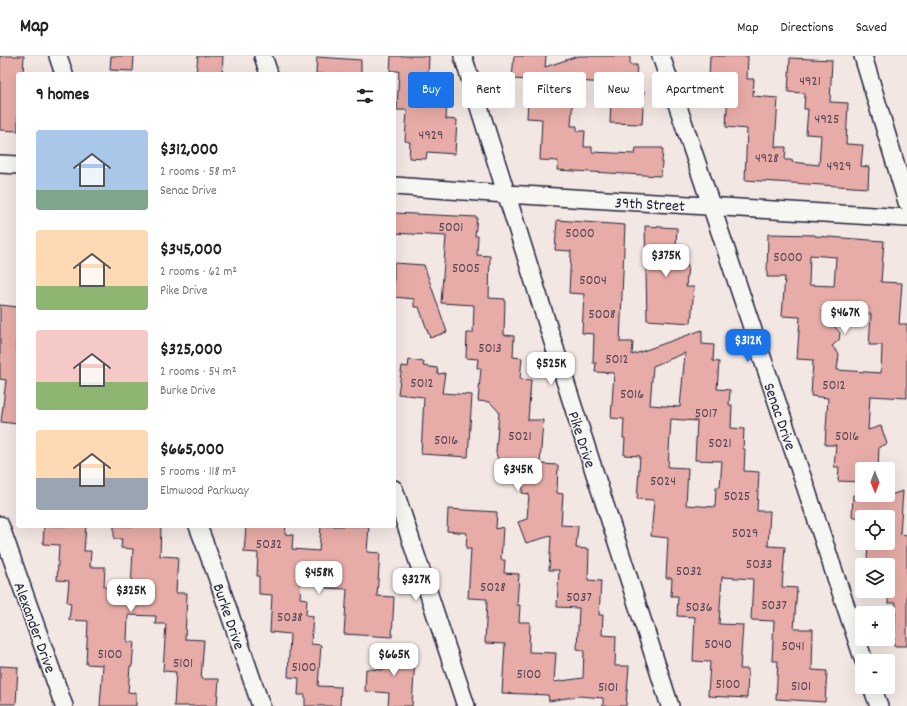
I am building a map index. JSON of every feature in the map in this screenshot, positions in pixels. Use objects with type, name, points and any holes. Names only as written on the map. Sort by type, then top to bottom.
[{"type":"street","points":[[58,56],[63,72]]},
{"type":"street","points":[[262,56],[268,72]]},
{"type":"street","name":"Pike Drive","points":[[462,56],[575,414],[670,706]]},
{"type":"street","name":"Senac Drive","points":[[662,56],[862,654]]},
{"type":"street","points":[[863,56],[907,202]]},
{"type":"street","points":[[0,164],[16,165]]},
{"type":"street","name":"39th Street","points":[[396,186],[907,218]]},
{"type":"street","points":[[396,495],[466,706]]},
{"type":"street","name":"Alexander Drive","points":[[0,525],[64,706]]},
{"type":"street","name":"Burke Drive","points":[[199,528],[261,706]]},
{"type":"street","points":[[875,694],[879,706]]},
{"type":"building","points":[[0,56],[24,56],[23,72],[16,72],[16,131],[0,130]]},
{"type":"building","points":[[111,56],[134,56],[133,71],[110,70]]},
{"type":"building","points":[[198,56],[223,56],[222,72],[196,72]]},
{"type":"building","points":[[391,56],[429,56],[428,72],[408,72],[408,108],[447,108],[446,119],[457,120],[455,154],[427,152],[426,159],[409,158],[410,142],[405,141],[407,110],[397,110],[399,71],[390,71]]},
{"type":"building","points":[[514,56],[546,56],[545,67],[578,56],[630,56],[630,65],[637,65],[636,72],[594,72],[594,82],[586,82],[586,72],[523,72],[523,80],[515,79],[515,72],[513,72]]},
{"type":"building","points":[[710,56],[748,56],[747,79],[754,79],[753,96],[778,98],[775,147],[786,147],[785,160],[819,165],[821,135],[806,134],[808,109],[804,109],[805,93],[788,92],[790,58],[832,60],[830,102],[848,103],[846,144],[863,145],[861,166],[869,167],[868,188],[745,180],[747,129],[726,127],[727,108],[738,108],[738,72],[709,72]]},
{"type":"building","points":[[317,57],[361,60],[361,72],[316,72]]},
{"type":"building","points":[[528,108],[572,108],[571,126],[577,126],[577,131],[585,131],[584,147],[592,147],[592,152],[635,154],[636,148],[663,148],[661,176],[557,170],[558,161],[540,160],[542,119],[527,118]]},
{"type":"building","points":[[611,108],[643,108],[642,124],[610,123]]},
{"type":"building","points":[[396,213],[477,217],[475,236],[478,236],[477,255],[490,256],[489,298],[505,299],[504,335],[514,336],[513,357],[522,358],[520,379],[531,380],[528,420],[543,420],[540,464],[558,465],[557,493],[563,494],[561,525],[578,526],[576,548],[589,549],[588,580],[601,581],[599,615],[603,615],[602,635],[616,636],[615,666],[629,666],[626,706],[603,706],[603,698],[579,696],[549,701],[548,695],[502,693],[505,644],[485,643],[487,599],[468,598],[471,549],[466,549],[467,533],[447,531],[448,509],[497,512],[496,529],[503,527],[501,560],[505,560],[504,573],[519,574],[517,605],[520,605],[519,622],[530,622],[529,652],[556,653],[554,682],[583,678],[584,650],[577,649],[579,608],[557,607],[559,570],[549,570],[551,536],[526,543],[518,522],[527,519],[529,494],[522,493],[523,476],[505,482],[496,453],[499,412],[490,402],[478,401],[481,368],[477,368],[478,359],[466,358],[467,333],[473,333],[474,305],[441,303],[446,236],[396,233]]},
{"type":"building","points":[[557,220],[625,225],[620,342],[633,342],[632,355],[702,330],[702,344],[714,345],[713,361],[719,362],[717,389],[730,390],[729,405],[732,405],[731,428],[744,429],[744,471],[759,472],[757,511],[770,511],[768,546],[785,547],[782,587],[797,588],[794,629],[813,629],[812,670],[827,671],[825,702],[776,699],[778,661],[772,661],[774,621],[751,620],[753,579],[722,577],[719,624],[743,625],[740,669],[748,669],[747,698],[708,696],[710,662],[693,661],[695,617],[677,616],[678,596],[671,596],[672,578],[666,578],[668,538],[651,536],[654,500],[637,499],[640,456],[624,455],[624,419],[611,418],[614,373],[595,372],[596,363],[593,363],[594,334],[582,333],[584,294],[569,293],[571,251],[555,250]],"holes":[[[685,353],[680,407],[650,405],[653,366]],[[671,419],[697,421],[695,460],[722,461],[720,487],[716,487],[715,507],[686,505],[688,468],[668,467]]]},
{"type":"building","points":[[645,226],[677,228],[675,264],[688,265],[686,287],[694,287],[691,323],[647,320]]},
{"type":"building","points":[[768,234],[815,235],[884,241],[881,282],[902,283],[899,324],[907,324],[907,398],[870,396],[868,430],[881,426],[887,444],[879,447],[878,462],[855,462],[855,482],[838,481],[839,467],[834,467],[836,445],[825,445],[828,398],[811,396],[813,360],[797,359],[800,317],[782,316],[785,277],[767,277]],"holes":[[[810,255],[836,257],[834,286],[809,285]],[[822,311],[871,314],[869,345],[882,345],[881,373],[837,370],[839,354],[832,346],[839,340],[840,333]]]},
{"type":"building","points":[[396,263],[424,265],[447,332],[430,338],[419,307],[414,307],[414,299],[396,297]]},
{"type":"building","points":[[0,305],[16,307],[16,424],[1,422],[6,380],[0,379]]},
{"type":"building","points":[[409,360],[424,362],[423,366],[437,368],[438,374],[445,373],[442,393],[472,395],[468,457],[421,454],[424,397],[398,394],[402,366],[408,367]]},
{"type":"building","points":[[903,491],[900,534],[907,535],[907,646],[895,646],[896,603],[888,603],[888,598],[895,598],[895,558],[867,558],[868,550],[895,550],[895,510],[855,510],[855,517],[852,517],[853,495],[855,495],[855,502],[895,502],[895,493]]},
{"type":"building","points":[[44,528],[86,528],[84,551],[91,551],[90,567],[105,567],[104,587],[131,589],[133,549],[121,548],[122,539],[114,539],[114,528],[161,528],[160,556],[178,557],[176,593],[187,593],[185,639],[204,640],[201,679],[219,679],[217,706],[174,706],[176,672],[163,671],[166,624],[155,624],[156,616],[128,615],[127,642],[134,642],[128,692],[136,693],[136,706],[100,706],[103,665],[86,664],[88,621],[69,620],[71,603],[67,602],[69,581],[57,580],[59,545],[43,544]]},
{"type":"building","points":[[246,528],[286,528],[285,534],[293,535],[292,549],[319,551],[321,528],[369,528],[367,552],[380,553],[377,596],[394,597],[392,637],[344,634],[347,589],[326,588],[328,567],[301,577],[300,598],[307,599],[306,615],[313,616],[311,644],[321,645],[318,686],[341,687],[340,706],[305,706],[305,695],[298,695],[299,678],[288,677],[290,634],[270,632],[272,595],[259,594],[259,576],[257,576],[258,553],[244,552]]},
{"type":"building","points":[[386,646],[411,648],[411,658],[415,658],[412,706],[388,706],[389,693],[365,691],[366,669],[384,670]]},
{"type":"building","points":[[0,666],[18,667],[16,704],[0,704]]}]
